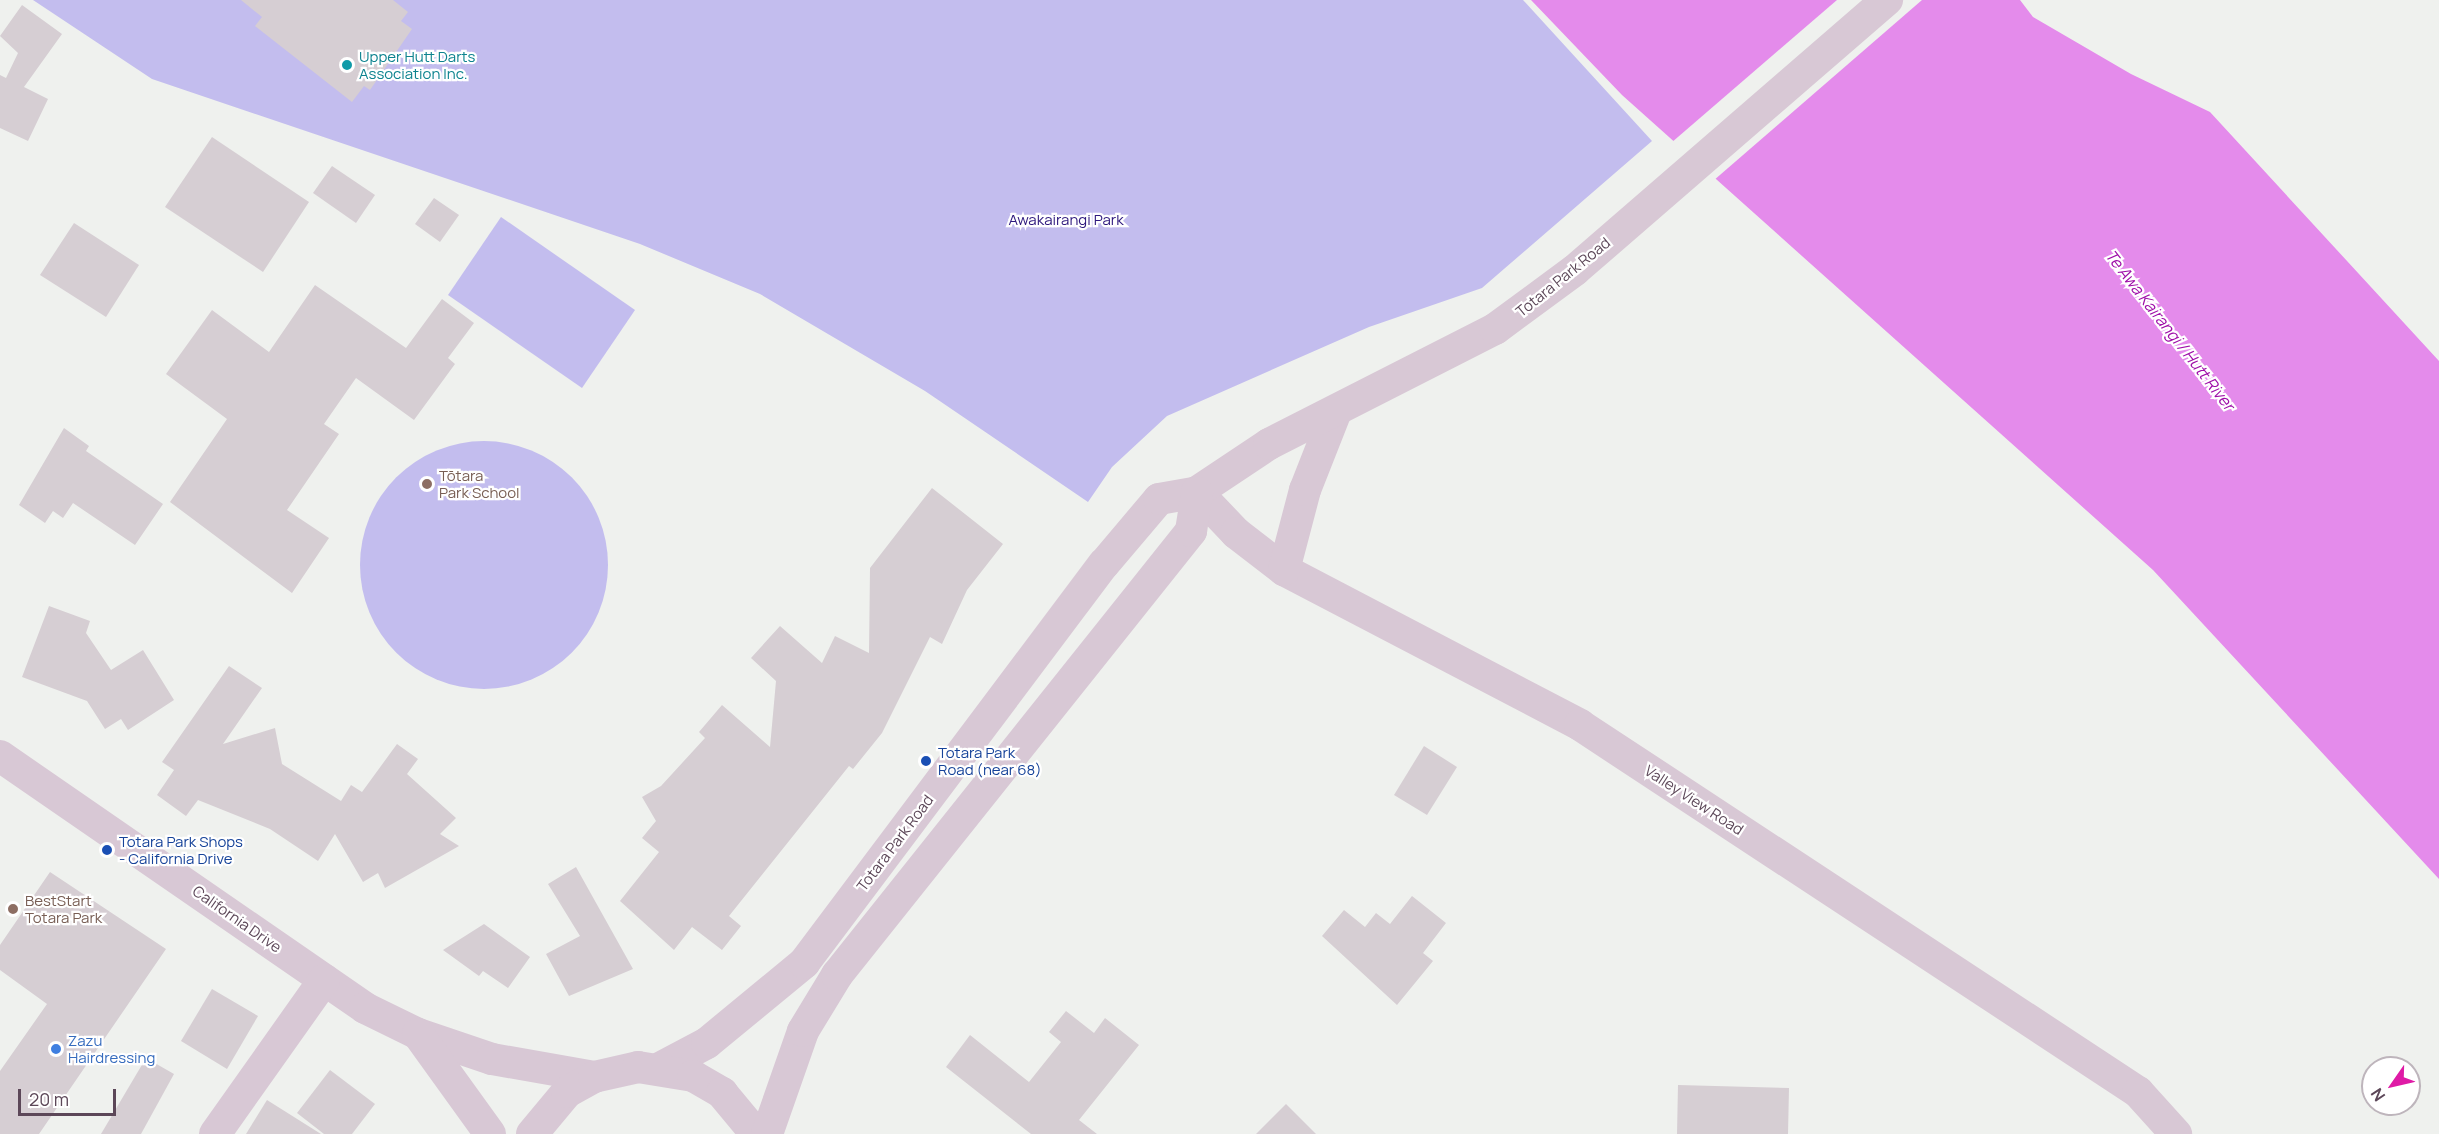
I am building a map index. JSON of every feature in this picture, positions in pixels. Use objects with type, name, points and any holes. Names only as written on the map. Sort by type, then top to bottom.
[{"type":"street","name":"Totara Park Road","points":[[660,1068],[707,1042],[804,963],[1136,523],[1159,499],[1197,492],[1269,444],[1335,414],[1495,329],[1536,301],[1887,0]]},
{"type":"street","points":[[1284,570],[1305,490],[1335,414]]},
{"type":"street","points":[[767,1134],[803,1031],[837,975],[1191,531],[1197,492]]},
{"type":"street","name":"Valley View Road","points":[[1197,492],[1236,533],[1284,570],[1580,725],[2138,1092],[2176,1134]]},
{"type":"street","name":"California Drive","points":[[0,756],[365,1008],[418,1034],[492,1059],[594,1077]]},
{"type":"street","points":[[215,1134],[324,980]]},
{"type":"street","name":"California Drive","points":[[418,1034],[490,1134]]},
{"type":"street","points":[[532,1134],[567,1092],[594,1077],[626,1068],[660,1068],[693,1076],[722,1093],[756,1134]]},
{"type":"green space","name":"Awakairangi Park","points":[[33,0],[1523,0],[1652,141],[1482,288],[1369,327],[1167,416],[1112,467],[1088,502],[925,391],[760,294],[640,244],[152,79]]},
{"type":"green space","points":[[501,217],[635,310],[582,388],[448,295]]},
{"type":"green space","points":[[484,441],[508,444],[531,451],[553,462],[572,477],[587,496],[598,518],[605,541],[608,565],[605,589],[598,612],[587,634],[572,653],[553,668],[531,679],[508,686],[484,689],[460,686],[437,679],[415,668],[396,653],[381,634],[370,612],[363,589],[360,565],[363,541],[370,518],[381,496],[396,477],[415,462],[437,451],[460,444]]},
{"type":"water","name":"Te Awa Kairangi / Hutt River","points":[[1531,0],[2020,0],[2033,17],[2131,74],[2210,112],[2439,361],[2439,879],[2153,570],[1622,95]]},
{"type":"pier","points":[[1837,0],[1922,0],[1713,181],[1671,143]]},
{"type":"building","name":"Upper Hutt Darts Association Inc.","points":[[241,0],[393,0],[408,12],[401,21],[412,29],[370,90],[364,86],[352,102],[255,26],[262,17]]},
{"type":"building","points":[[22,5],[62,34],[24,87],[48,99],[28,141],[0,128],[0,75],[6,78],[18,53],[0,36]]},
{"type":"building","points":[[212,137],[309,202],[263,272],[165,207]]},
{"type":"building","points":[[332,166],[375,195],[356,223],[313,193]]},
{"type":"building","points":[[434,198],[459,215],[440,242],[415,224]]},
{"type":"building","points":[[74,223],[139,265],[106,317],[40,275]]},
{"type":"building","points":[[315,285],[406,348],[442,299],[474,323],[448,358],[455,364],[414,420],[356,378],[324,424],[339,434],[287,510],[329,538],[292,593],[170,502],[227,419],[166,374],[212,310],[269,352]]},
{"type":"building","points":[[64,428],[89,446],[86,451],[163,504],[135,545],[73,503],[63,518],[53,511],[45,523],[19,505]]},
{"type":"building","points":[[932,488],[1003,544],[967,590],[942,644],[930,637],[882,733],[853,769],[849,766],[729,916],[741,926],[722,950],[692,927],[674,950],[620,901],[659,852],[642,838],[656,821],[642,797],[661,786],[705,738],[699,732],[722,705],[770,747],[776,681],[751,658],[780,626],[822,663],[835,636],[869,653],[870,568]]},
{"type":"building","points":[[49,606],[90,621],[86,633],[111,670],[143,650],[174,700],[128,730],[121,719],[105,729],[87,701],[22,677]]},
{"type":"building","points":[[229,666],[262,688],[223,744],[275,728],[282,764],[341,801],[351,785],[362,792],[397,744],[418,759],[407,774],[456,818],[440,834],[459,846],[385,888],[378,873],[363,882],[335,834],[318,861],[270,829],[198,800],[186,816],[157,795],[174,770],[162,762]]},
{"type":"building","points":[[1424,746],[1457,767],[1427,815],[1394,795]]},
{"type":"building","points":[[576,867],[633,969],[569,996],[546,954],[580,936],[548,884]]},
{"type":"building","name":"BestStart Totara Park","points":[[50,872],[166,949],[39,1134],[0,1134],[0,1071],[47,1004],[0,970],[0,945]]},
{"type":"building","points":[[1412,896],[1446,923],[1423,953],[1433,961],[1397,1005],[1322,936],[1344,910],[1365,927],[1376,913],[1390,924]]},
{"type":"building","points":[[484,924],[530,957],[508,988],[483,971],[479,976],[443,950]]},
{"type":"building","points":[[212,989],[258,1016],[227,1069],[181,1041]]},
{"type":"building","points":[[1066,1011],[1094,1033],[1105,1018],[1139,1045],[1079,1120],[1097,1134],[1031,1134],[946,1067],[970,1035],[1029,1082],[1061,1042],[1049,1032]]},
{"type":"building","points":[[146,1058],[174,1074],[141,1134],[101,1134]]},
{"type":"building","points":[[330,1070],[375,1104],[352,1134],[324,1134],[297,1113]]},
{"type":"building","points":[[1678,1085],[1789,1088],[1788,1134],[1677,1134]]},
{"type":"building","points":[[267,1100],[321,1134],[246,1134]]},
{"type":"building","points":[[1286,1104],[1316,1134],[1256,1134]]},
{"type":"place","name":"Upper Hutt Darts Association Inc.","points":[[347,65]]},
{"type":"place","name":"Tōtara Park School","points":[[427,484]]},
{"type":"place","name":"Totara Park Road (near 68)","points":[[926,761]]},
{"type":"place","name":"Totara Park Shops - California Drive","points":[[107,850]]},
{"type":"place","name":"BestStart Totara Park","points":[[13,909]]},
{"type":"place","name":"Zazu Hairdressing","points":[[56,1049]]}]
